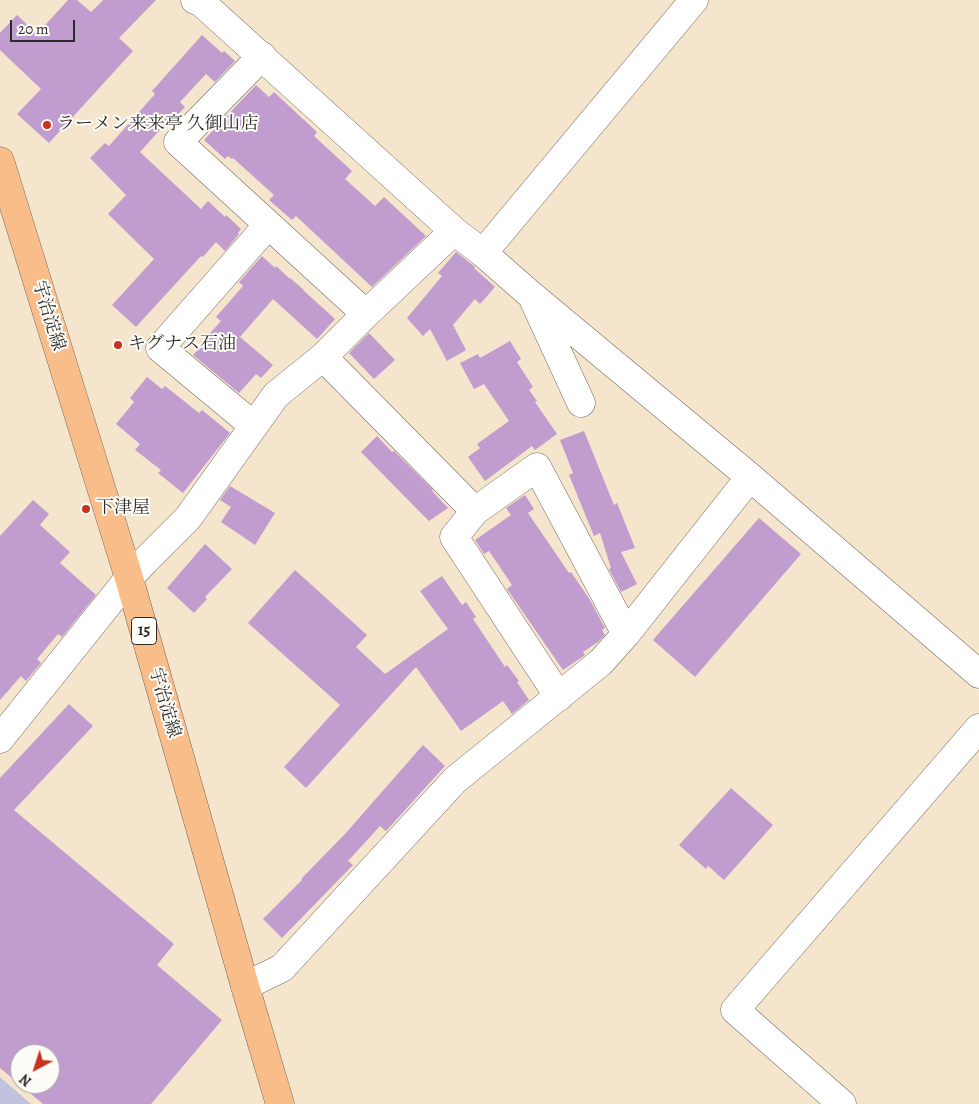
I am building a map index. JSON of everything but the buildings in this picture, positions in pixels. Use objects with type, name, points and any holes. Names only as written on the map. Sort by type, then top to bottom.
[{"type":"main road","name":"宇治淀線","points":[[0,161],[129,578],[280,1104]]},
{"type":"street","points":[[195,0],[202,3],[262,56],[454,231],[483,253],[750,477],[979,674]]},
{"type":"street","points":[[483,253],[694,0]]},
{"type":"street","points":[[262,56],[178,142],[366,314]]},
{"type":"street","points":[[254,426],[160,348],[268,225]]},
{"type":"street","points":[[0,739],[129,578],[188,518],[276,395],[323,357],[454,231]]},
{"type":"street","points":[[531,295],[581,403]]},
{"type":"street","points":[[323,357],[475,511]]},
{"type":"street","points":[[559,697],[454,537],[475,511],[537,467],[626,634]]},
{"type":"street","points":[[245,986],[282,968],[455,780],[601,662],[626,634],[750,477]]},
{"type":"street","points":[[842,1104],[735,1010],[979,728]]},
{"type":"shaded area","points":[[0,1077],[10,1086],[10,1094],[20,1094],[31,1104],[0,1104]]},
{"type":"place","name":"ラーメン来来亭 久御山店","points":[[47,125]]},
{"type":"place","name":"キグナス石油","points":[[118,345]]},
{"type":"place","name":"下津屋","points":[[86,509]]}]
